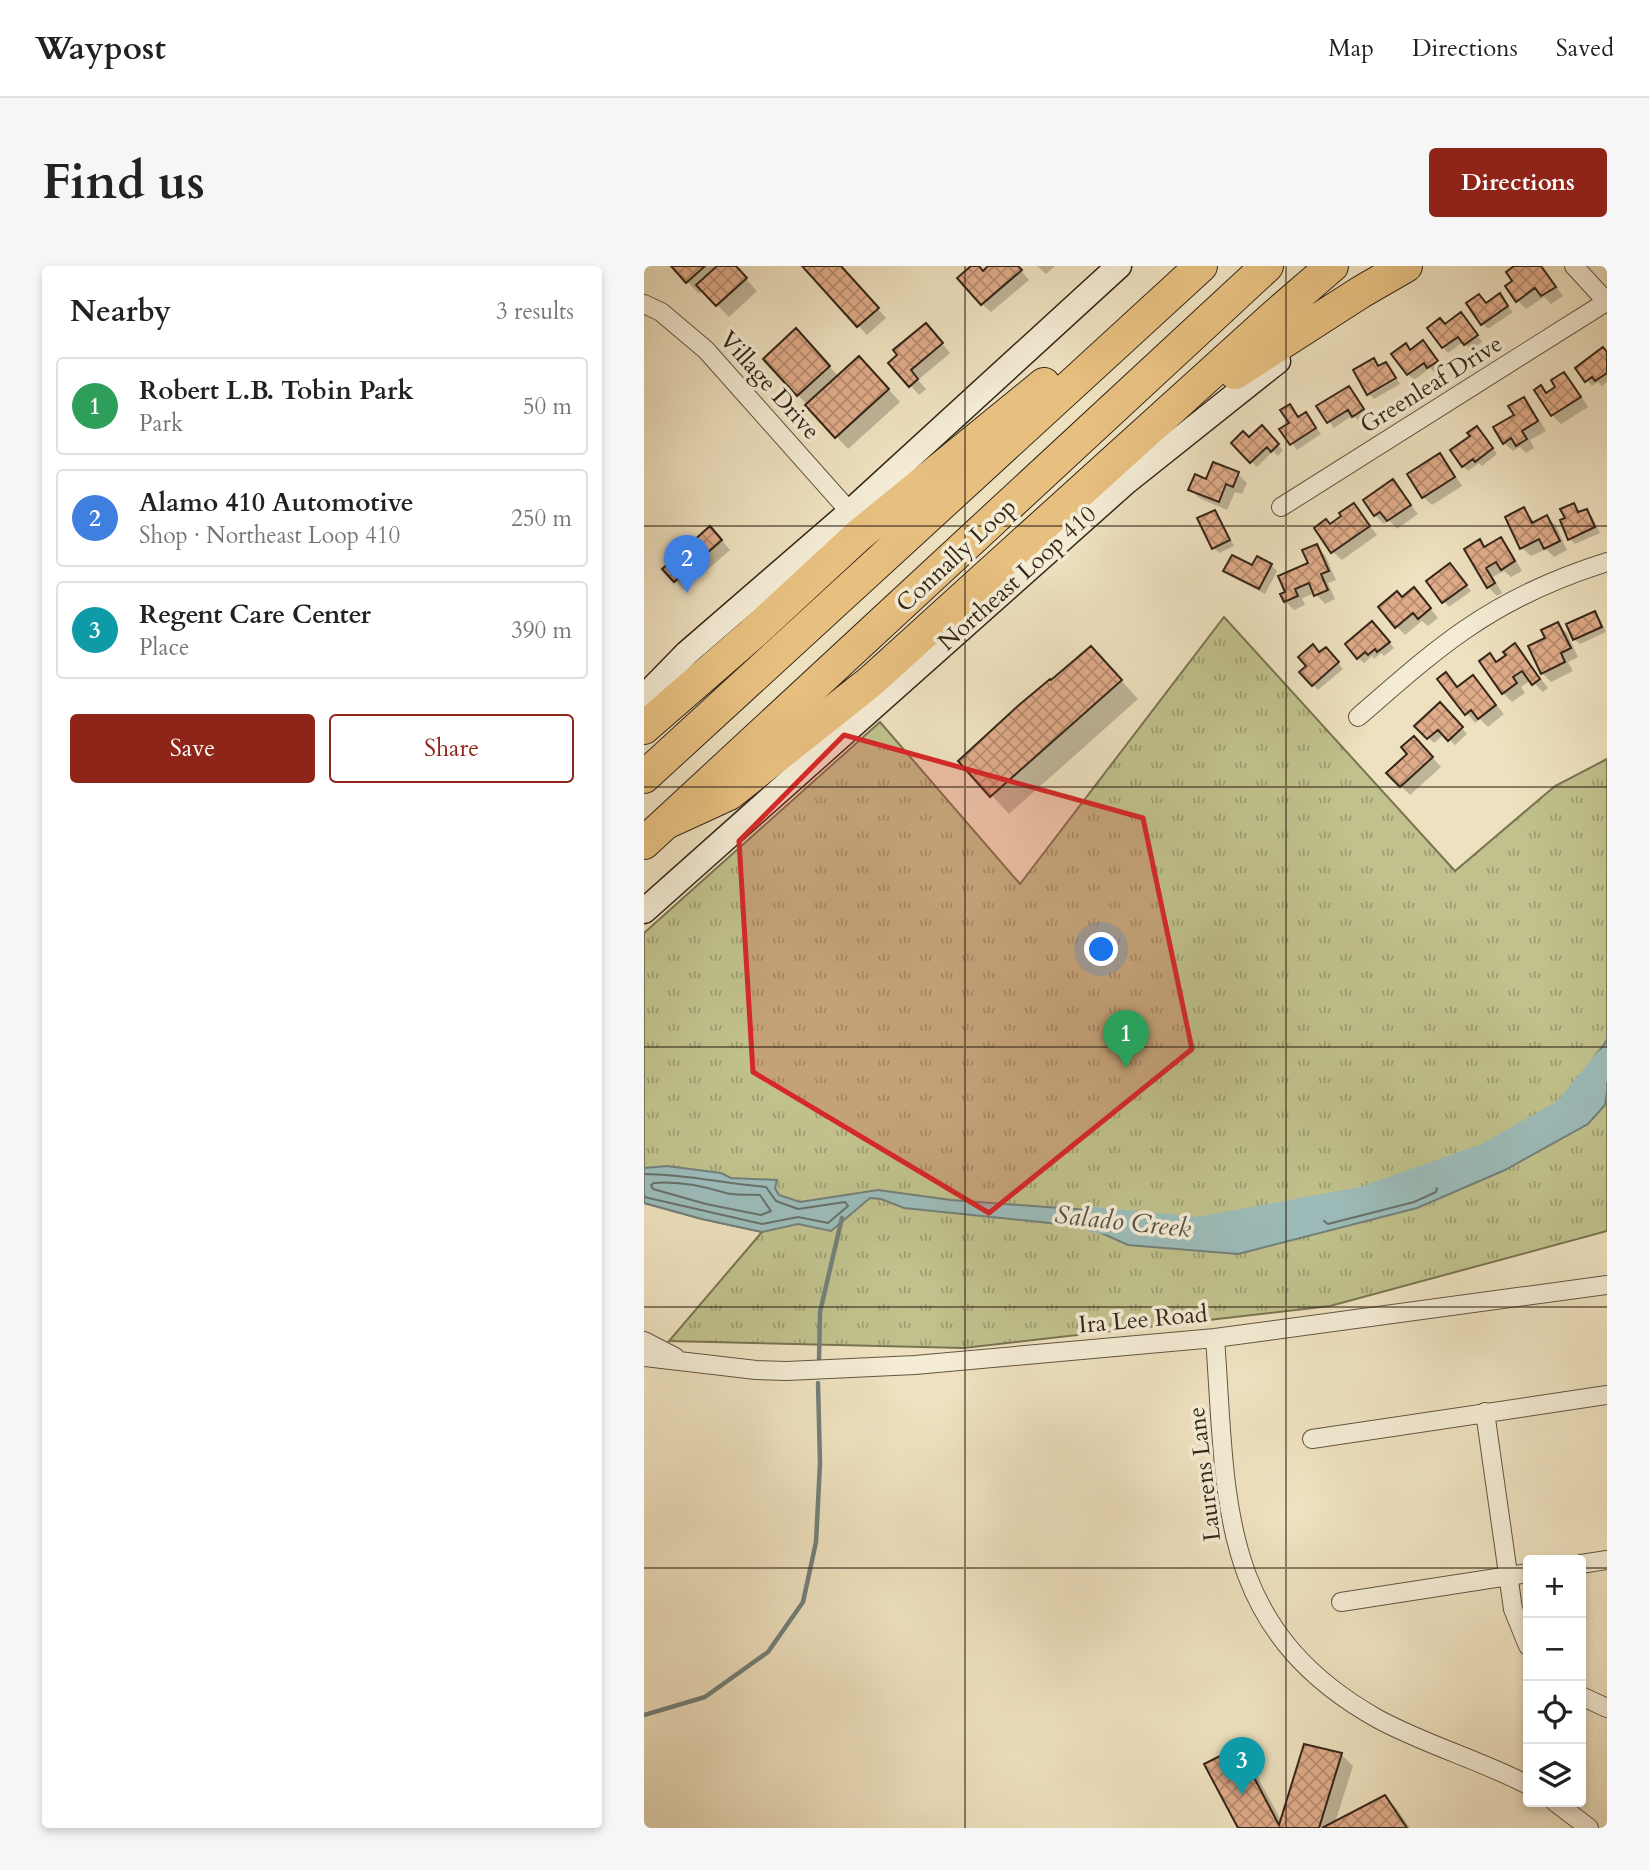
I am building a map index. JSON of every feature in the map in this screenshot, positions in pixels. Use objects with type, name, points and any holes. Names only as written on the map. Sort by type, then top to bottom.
[{"type":"highway","name":"Connally Loop","points":[[644,843],[1267,266]]},
{"type":"highway","points":[[668,822],[729,794],[870,682],[1332,266]]},
{"type":"highway","points":[[1081,491],[1168,421],[1252,361],[1407,266]]},
{"type":"highway","name":"Connally Loop","points":[[644,777],[1191,275]]},
{"type":"highway","points":[[644,728],[752,634],[859,535],[1114,331],[1191,275]]},
{"type":"main road","points":[[644,696],[687,653],[850,512],[1119,266]]},
{"type":"main road","name":"Northeast Loop 410","points":[[644,911],[1126,482],[1246,385],[1407,266]]},
{"type":"main road","points":[[644,682],[721,625]]},
{"type":"street","points":[[1574,266],[1607,302]]},
{"type":"street","name":"Greenleaf Drive","points":[[1281,507],[1607,302]]},
{"type":"street","name":"Village Drive","points":[[644,304],[670,319],[720,364],[850,512]]},
{"type":"street","points":[[1358,717],[1467,628],[1527,594],[1607,562]]},
{"type":"street","name":"Ira Lee Road","points":[[644,1357],[742,1370],[800,1371],[996,1359],[1156,1341],[1214,1338],[1607,1285]]},
{"type":"street","name":"Laurens Lane","points":[[1214,1338],[1226,1483],[1233,1533],[1245,1572],[1263,1611],[1284,1643],[1321,1679],[1350,1702],[1381,1720],[1523,1783]]},
{"type":"street","name":"Ira Lee Road","points":[[644,1341],[681,1360]]},
{"type":"street","points":[[1312,1439],[1607,1395]]},
{"type":"street","points":[[1485,1412],[1509,1576],[1517,1622],[1523,1635]]},
{"type":"street","points":[[1586,1563],[1607,1560]]},
{"type":"street","points":[[1341,1602],[1523,1574]]},
{"type":"street","points":[[1586,1698],[1607,1708]]},
{"type":"street","points":[[1562,1807],[1590,1828]]},
{"type":"highlighted area","points":[[844,735],[1143,818],[1192,1049],[989,1213],[753,1072],[739,841]]},
{"type":"green space","points":[[1224,617],[1455,871],[1555,786],[1607,759],[1607,1231],[1330,1306],[964,1348],[669,1341],[762,1232],[644,1203],[644,933],[880,722],[1020,884]]},
{"type":"water","points":[[1607,1038],[1605,1105],[1588,1124],[1505,1170],[1417,1208],[1238,1254],[1128,1245],[1088,1227],[904,1208],[881,1199],[870,1198],[831,1231],[798,1224],[762,1232],[644,1203],[644,1168],[667,1166],[721,1173],[731,1178],[777,1180],[775,1188],[779,1195],[800,1202],[878,1190],[951,1200],[1088,1210],[1159,1233],[1182,1235],[1254,1229],[1314,1215],[1351,1195],[1442,1177],[1474,1164],[1573,1114],[1589,1096],[1591,1065]]},
{"type":"building","points":[[671,266],[705,266],[686,283]]},
{"type":"building","points":[[717,266],[736,266],[747,278],[716,306],[696,285]]},
{"type":"building","points":[[802,266],[841,266],[879,308],[857,327]]},
{"type":"building","points":[[971,266],[979,266],[983,271],[988,266],[1018,266],[1022,270],[981,305],[957,278]]},
{"type":"building","points":[[1514,266],[1541,266],[1556,287],[1541,296],[1535,288],[1516,302],[1505,286],[1512,281],[1506,272]]},
{"type":"building","points":[[1500,293],[1508,306],[1481,325],[1466,303],[1479,294],[1486,303]]},
{"type":"building","points":[[1461,312],[1478,335],[1464,345],[1458,337],[1442,348],[1427,328],[1440,318],[1445,324]]},
{"type":"building","points":[[926,323],[943,343],[911,370],[918,379],[909,387],[888,363],[897,355],[893,350]]},
{"type":"building","points":[[796,328],[830,366],[797,396],[763,359]]},
{"type":"building","points":[[1423,340],[1438,361],[1427,368],[1424,363],[1407,375],[1391,354],[1406,343],[1410,350]]},
{"type":"building","points":[[1603,347],[1607,352],[1607,373],[1595,381],[1592,377],[1585,382],[1575,368]]},
{"type":"building","points":[[859,356],[889,389],[835,438],[805,405]]},
{"type":"building","points":[[1374,358],[1378,366],[1386,362],[1396,378],[1367,395],[1353,370]]},
{"type":"building","points":[[1564,372],[1581,397],[1551,416],[1534,390],[1541,385],[1546,393],[1555,387],[1551,380]]},
{"type":"building","points":[[1349,386],[1364,409],[1352,417],[1348,410],[1327,423],[1316,406]]},
{"type":"building","points":[[1524,397],[1538,421],[1522,431],[1527,439],[1516,446],[1511,438],[1503,444],[1493,427],[1514,415],[1508,406]]},
{"type":"building","points":[[1290,404],[1298,417],[1306,412],[1316,428],[1290,445],[1279,429],[1289,423],[1280,410]]},
{"type":"building","points":[[1262,425],[1279,444],[1271,452],[1267,447],[1250,463],[1231,443],[1243,431],[1249,437]]},
{"type":"building","points":[[1477,426],[1493,448],[1475,462],[1473,459],[1462,467],[1450,450],[1470,436],[1467,433]]},
{"type":"building","points":[[1440,453],[1455,477],[1422,498],[1407,474]]},
{"type":"building","points":[[1213,462],[1239,472],[1233,487],[1226,484],[1219,502],[1188,490],[1195,474],[1206,479]]},
{"type":"building","points":[[1393,479],[1411,505],[1387,521],[1380,512],[1374,516],[1363,500]]},
{"type":"building","points":[[1354,503],[1370,526],[1331,553],[1314,528],[1326,519],[1330,524],[1341,516],[1339,513]]},
{"type":"building","points":[[1574,503],[1578,512],[1587,509],[1595,527],[1568,540],[1560,520],[1565,518],[1560,509]]},
{"type":"building","points":[[1524,507],[1532,523],[1547,515],[1560,541],[1544,549],[1539,539],[1520,549],[1505,517]]},
{"type":"building","points":[[1215,510],[1230,540],[1212,549],[1197,518]]},
{"type":"building","points":[[710,526],[722,540],[674,582],[662,569]]},
{"type":"building","points":[[1501,537],[1515,561],[1501,570],[1496,562],[1486,568],[1495,583],[1487,588],[1464,549],[1480,539],[1484,547]]},
{"type":"building","points":[[1317,544],[1329,571],[1321,574],[1328,590],[1314,596],[1309,583],[1295,589],[1298,596],[1284,602],[1280,594],[1285,592],[1278,576],[1308,563],[1302,550]]},
{"type":"building","points":[[1232,555],[1252,565],[1257,556],[1272,564],[1259,589],[1223,571]]},
{"type":"building","points":[[1450,563],[1467,585],[1442,603],[1426,581]]},
{"type":"building","points":[[1414,587],[1431,608],[1418,619],[1413,613],[1395,628],[1378,607],[1397,591],[1402,597]]},
{"type":"building","points":[[1595,611],[1602,627],[1573,640],[1566,624]]},
{"type":"building","points":[[1372,621],[1390,642],[1377,652],[1375,649],[1368,655],[1365,652],[1357,659],[1345,644]]},
{"type":"building","points":[[1558,622],[1571,648],[1561,653],[1565,662],[1541,674],[1528,646],[1545,638],[1541,630]]},
{"type":"building","points":[[1515,643],[1540,679],[1532,685],[1522,671],[1513,677],[1517,683],[1502,694],[1479,661],[1490,653],[1496,662],[1506,655],[1503,652]]},
{"type":"building","points":[[1313,644],[1319,652],[1326,647],[1339,662],[1312,686],[1299,672],[1306,666],[1298,657]]},
{"type":"building","points":[[1091,646],[1122,680],[990,797],[958,761],[1019,705]]},
{"type":"building","points":[[1446,672],[1457,687],[1473,675],[1496,705],[1478,719],[1471,710],[1465,715],[1437,679]]},
{"type":"building","points":[[1440,702],[1463,727],[1448,741],[1438,730],[1427,739],[1414,726]]},
{"type":"building","points":[[1414,736],[1433,757],[1400,787],[1386,773],[1407,754],[1401,747]]},
{"type":"building","points":[[1304,1744],[1342,1753],[1319,1828],[1238,1828],[1204,1764],[1238,1747],[1279,1825]]},
{"type":"building","points":[[1385,1795],[1407,1828],[1322,1828]]},
{"type":"waterway","name":"Salado Creek","points":[[1095,1220],[1198,1230],[1362,1200],[1487,1156],[1566,1111],[1607,1061]]},
{"type":"waterway","points":[[819,1359],[820,1312],[842,1218]]},
{"type":"waterway","points":[[644,1715],[705,1697],[768,1652],[803,1602],[816,1542],[820,1463],[818,1383]]},
{"type":"place","name":"Alamo 410 Automotive","points":[[687,593]]},
{"type":"place","name":"Robert L.B. Tobin Park","points":[[1126,1068]]},
{"type":"place","name":"Regent Care Center","points":[[1242,1795]]}]
